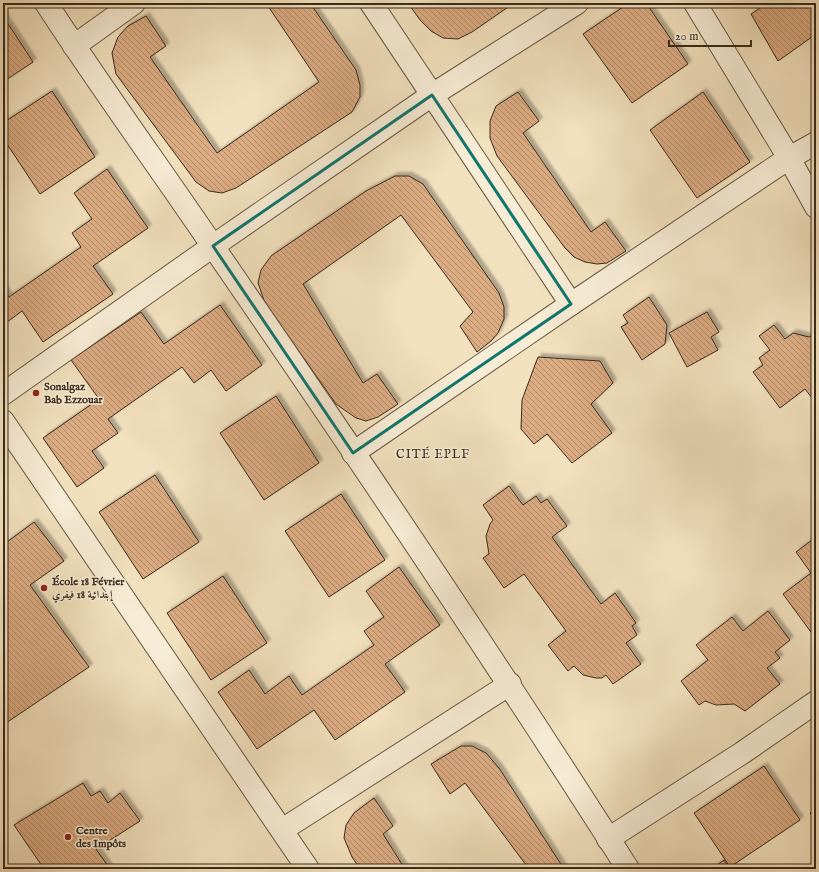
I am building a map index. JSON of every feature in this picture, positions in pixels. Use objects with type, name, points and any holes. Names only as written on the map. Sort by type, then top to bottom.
[{"type":"street","points":[[46,3],[510,684],[628,869]]},
{"type":"street","points":[[74,46],[134,3]]},
{"type":"street","points":[[371,3],[571,304]]},
{"type":"street","points":[[3,394],[213,246],[432,95],[577,3]]},
{"type":"street","points":[[695,3],[789,158],[816,207]]},
{"type":"street","points":[[353,453],[571,304],[789,158],[816,143]]},
{"type":"street","points":[[3,422],[308,869]]},
{"type":"street","points":[[282,830],[510,684]]},
{"type":"street","points":[[608,839],[816,702]]},
{"type":"highlighted area","points":[[432,95],[571,304],[353,453],[213,246]]},
{"type":"building","points":[[266,3],[310,3],[356,70],[360,85],[360,97],[352,112],[236,188],[222,193],[209,191],[196,182],[116,74],[112,53],[118,37],[128,26],[146,16],[166,46],[150,57],[217,153],[319,82]]},
{"type":"building","points":[[408,3],[514,3],[472,32],[458,39],[443,38],[431,31],[420,20]]},
{"type":"building","points":[[629,3],[646,3],[688,64],[632,103],[583,34]]},
{"type":"building","points":[[768,3],[816,3],[816,34],[778,61],[751,14]]},
{"type":"building","points":[[3,16],[33,62],[3,82]]},
{"type":"building","points":[[52,91],[95,157],[40,194],[3,138],[3,123]]},
{"type":"building","points":[[518,92],[539,121],[523,133],[591,232],[605,222],[626,251],[607,263],[597,264],[585,262],[574,257],[565,248],[497,156],[490,138],[490,121],[496,106]]},
{"type":"building","points":[[703,92],[750,162],[697,198],[650,130]]},
{"type":"building","points":[[107,169],[148,228],[93,266],[113,294],[43,342],[22,311],[3,325],[3,288],[9,297],[81,247],[72,233],[92,219],[74,193]]},
{"type":"building","points":[[395,176],[409,176],[423,184],[499,293],[504,307],[504,319],[498,333],[491,341],[477,352],[460,326],[473,312],[401,215],[303,284],[363,383],[377,374],[398,404],[378,417],[366,421],[356,418],[336,404],[265,303],[258,283],[261,270],[271,256],[366,191]]},
{"type":"building","points":[[649,297],[667,325],[665,344],[642,360],[621,327],[628,323],[623,315]]},
{"type":"building","points":[[220,305],[262,365],[226,391],[211,370],[194,383],[182,367],[108,419],[118,433],[92,451],[104,468],[77,487],[43,438],[99,399],[71,360],[141,312],[164,344]]},
{"type":"building","points":[[707,312],[719,332],[711,337],[718,350],[687,367],[669,333]]},
{"type":"building","points":[[774,325],[785,339],[793,333],[809,337],[816,333],[816,403],[805,389],[780,408],[753,372],[763,365],[759,358],[770,350],[759,336]]},
{"type":"building","points":[[538,357],[600,361],[613,383],[591,404],[612,433],[572,463],[547,434],[534,444],[521,429],[522,400]]},
{"type":"building","points":[[276,396],[319,463],[264,500],[220,433]]},
{"type":"building","points":[[155,475],[199,542],[143,579],[99,512]]},
{"type":"building","points":[[509,486],[523,505],[536,496],[541,503],[547,499],[567,526],[552,537],[601,604],[615,593],[636,623],[632,626],[637,635],[626,643],[641,664],[613,684],[606,675],[602,678],[596,678],[583,675],[574,666],[568,671],[548,645],[566,631],[524,574],[504,588],[483,558],[489,554],[486,536],[493,520],[483,505]]},
{"type":"building","points":[[341,494],[385,560],[329,597],[285,531]]},
{"type":"building","points":[[34,522],[64,561],[30,585],[89,667],[3,725],[3,545]]},
{"type":"building","points":[[816,537],[816,639],[783,594],[811,573],[796,552]]},
{"type":"building","points":[[399,567],[440,625],[385,664],[405,692],[335,740],[314,710],[257,749],[218,692],[249,670],[265,694],[289,676],[302,695],[374,645],[364,631],[384,617],[366,591]]},
{"type":"building","points":[[223,576],[267,643],[211,680],[167,613]]},
{"type":"building","points":[[768,611],[790,640],[775,652],[780,658],[767,668],[780,684],[745,711],[734,704],[716,705],[705,701],[699,705],[681,681],[708,660],[696,645],[732,617],[743,631]]},
{"type":"building","points":[[461,746],[472,746],[486,753],[499,768],[564,869],[529,869],[465,783],[450,794],[431,764]]},
{"type":"building","points":[[764,766],[800,820],[730,867],[694,813]]},
{"type":"building","name":"Centre des Impôts","points":[[83,783],[91,796],[100,791],[108,803],[120,793],[140,821],[96,849],[110,869],[44,869],[14,825]]},
{"type":"building","points":[[374,798],[393,826],[383,834],[405,869],[360,869],[352,857],[344,838],[346,825],[354,813]]},
{"type":"building","points":[[816,808],[816,821],[810,813]]},
{"type":"building","points":[[724,860],[730,869],[712,869]]},
{"type":"place","name":"Sonalgaz Bab Ezzouar","points":[[36,393]]},
{"type":"place","name":"École 18 Février إبتدائية 18 فيفري","points":[[44,588]]},
{"type":"place","name":"Centre des Impôts","points":[[68,837]]},
{"type":"district","name":"CITÉ EPLF","points":[[433,454]]}]
